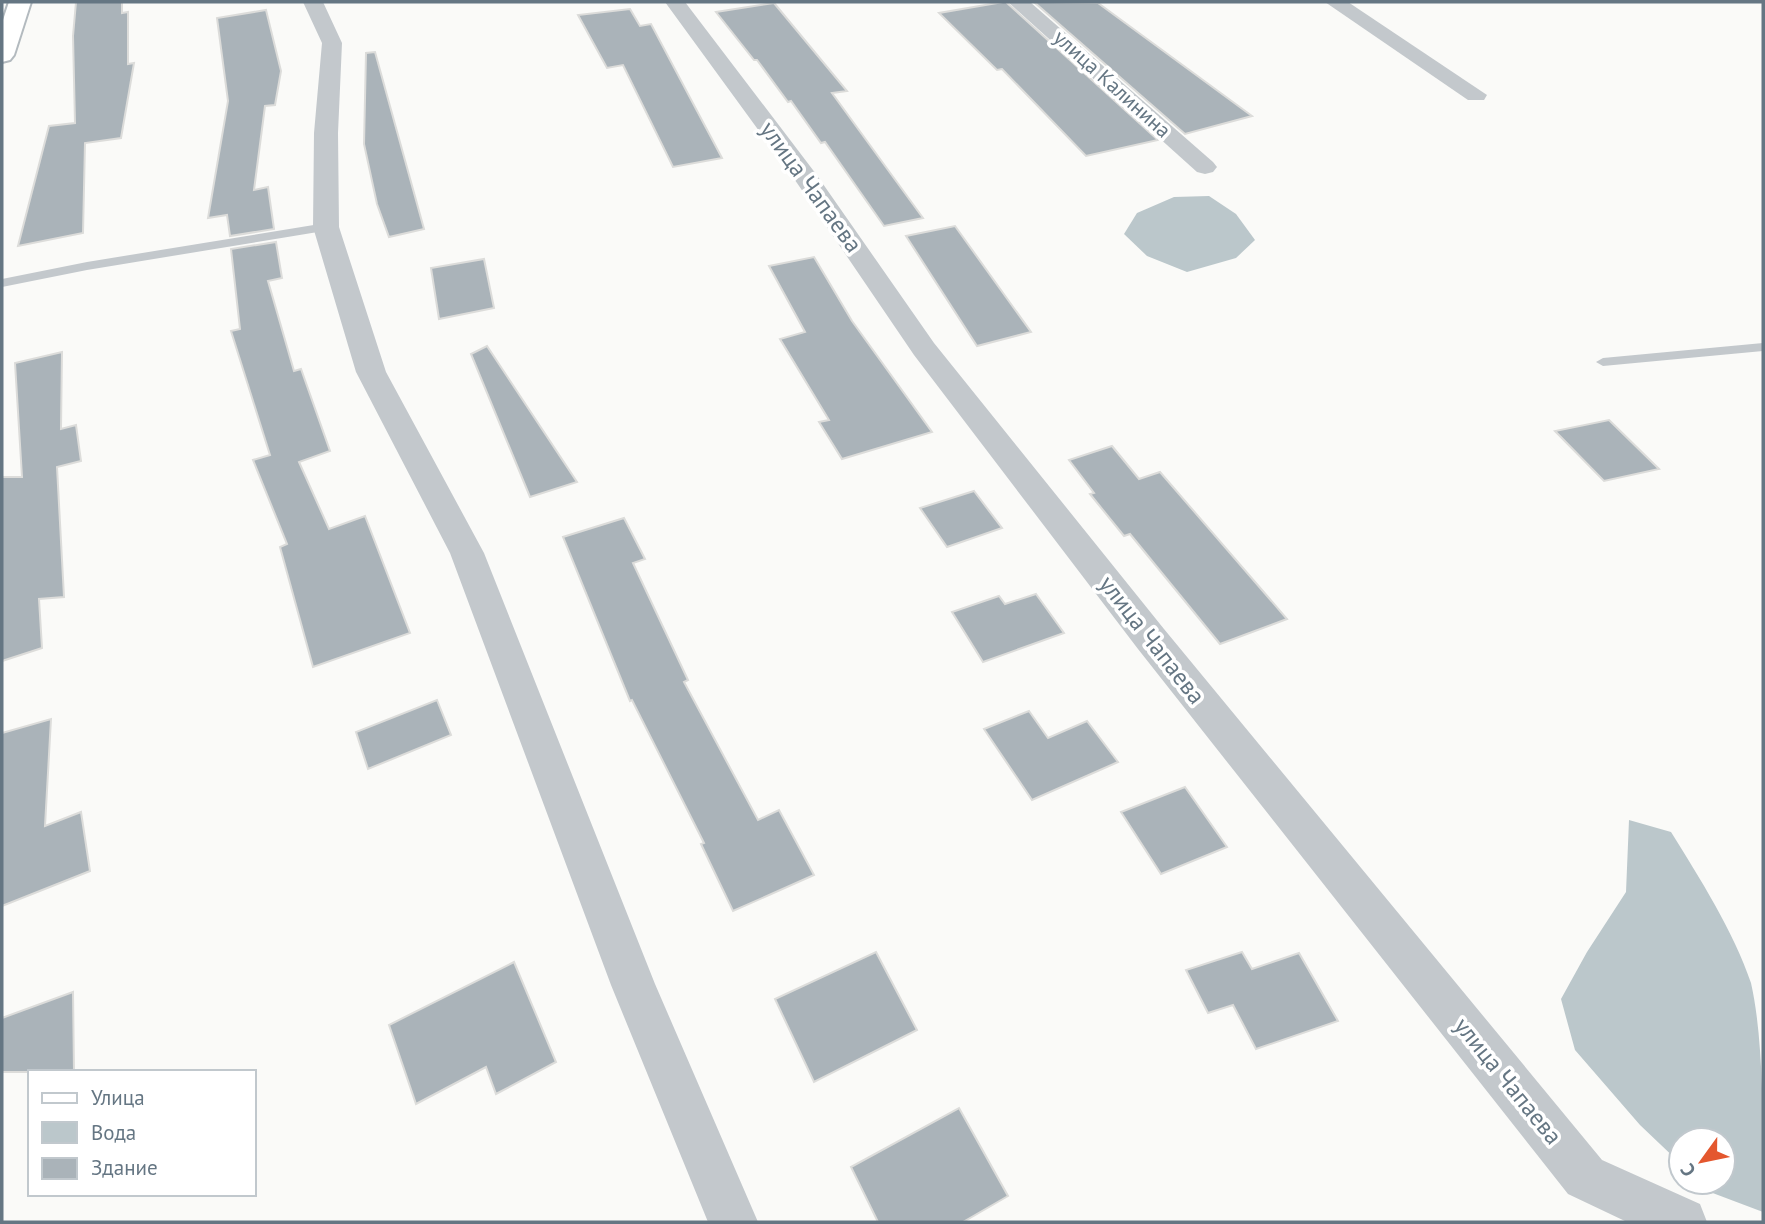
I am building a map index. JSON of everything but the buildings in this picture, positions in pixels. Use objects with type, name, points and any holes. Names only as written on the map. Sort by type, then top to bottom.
[{"type":"street","points":[[2,55],[20,2]]},
{"type":"street","points":[[313,2],[332,43],[326,133],[326,227],[372,372],[467,553],[633,985],[733,1222]]},
{"type":"street","name":"улица Чапаева","points":[[675,2],[807,178],[933,360],[1151,639],[1585,1177],[1682,1222]]},
{"type":"street","name":"улица Калинина","points":[[1018,2],[1205,167]]},
{"type":"street","points":[[1335,2],[1476,95]]},
{"type":"lane","points":[[2,284],[86,266],[326,227]]},
{"type":"lane","points":[[1603,362],[1763,347]]},
{"type":"water","points":[[1209,196],[1236,214],[1255,240],[1236,258],[1187,272],[1147,256],[1124,234],[1137,213],[1174,197]]},
{"type":"water","points":[[1629,820],[1671,832],[1726,925],[1744,964],[1751,983],[1759,1035],[1763,1212],[1721,1196],[1737,1196],[1737,1126],[1667,1126],[1667,1151],[1640,1125],[1575,1050],[1561,999],[1587,952],[1626,892]]}]
